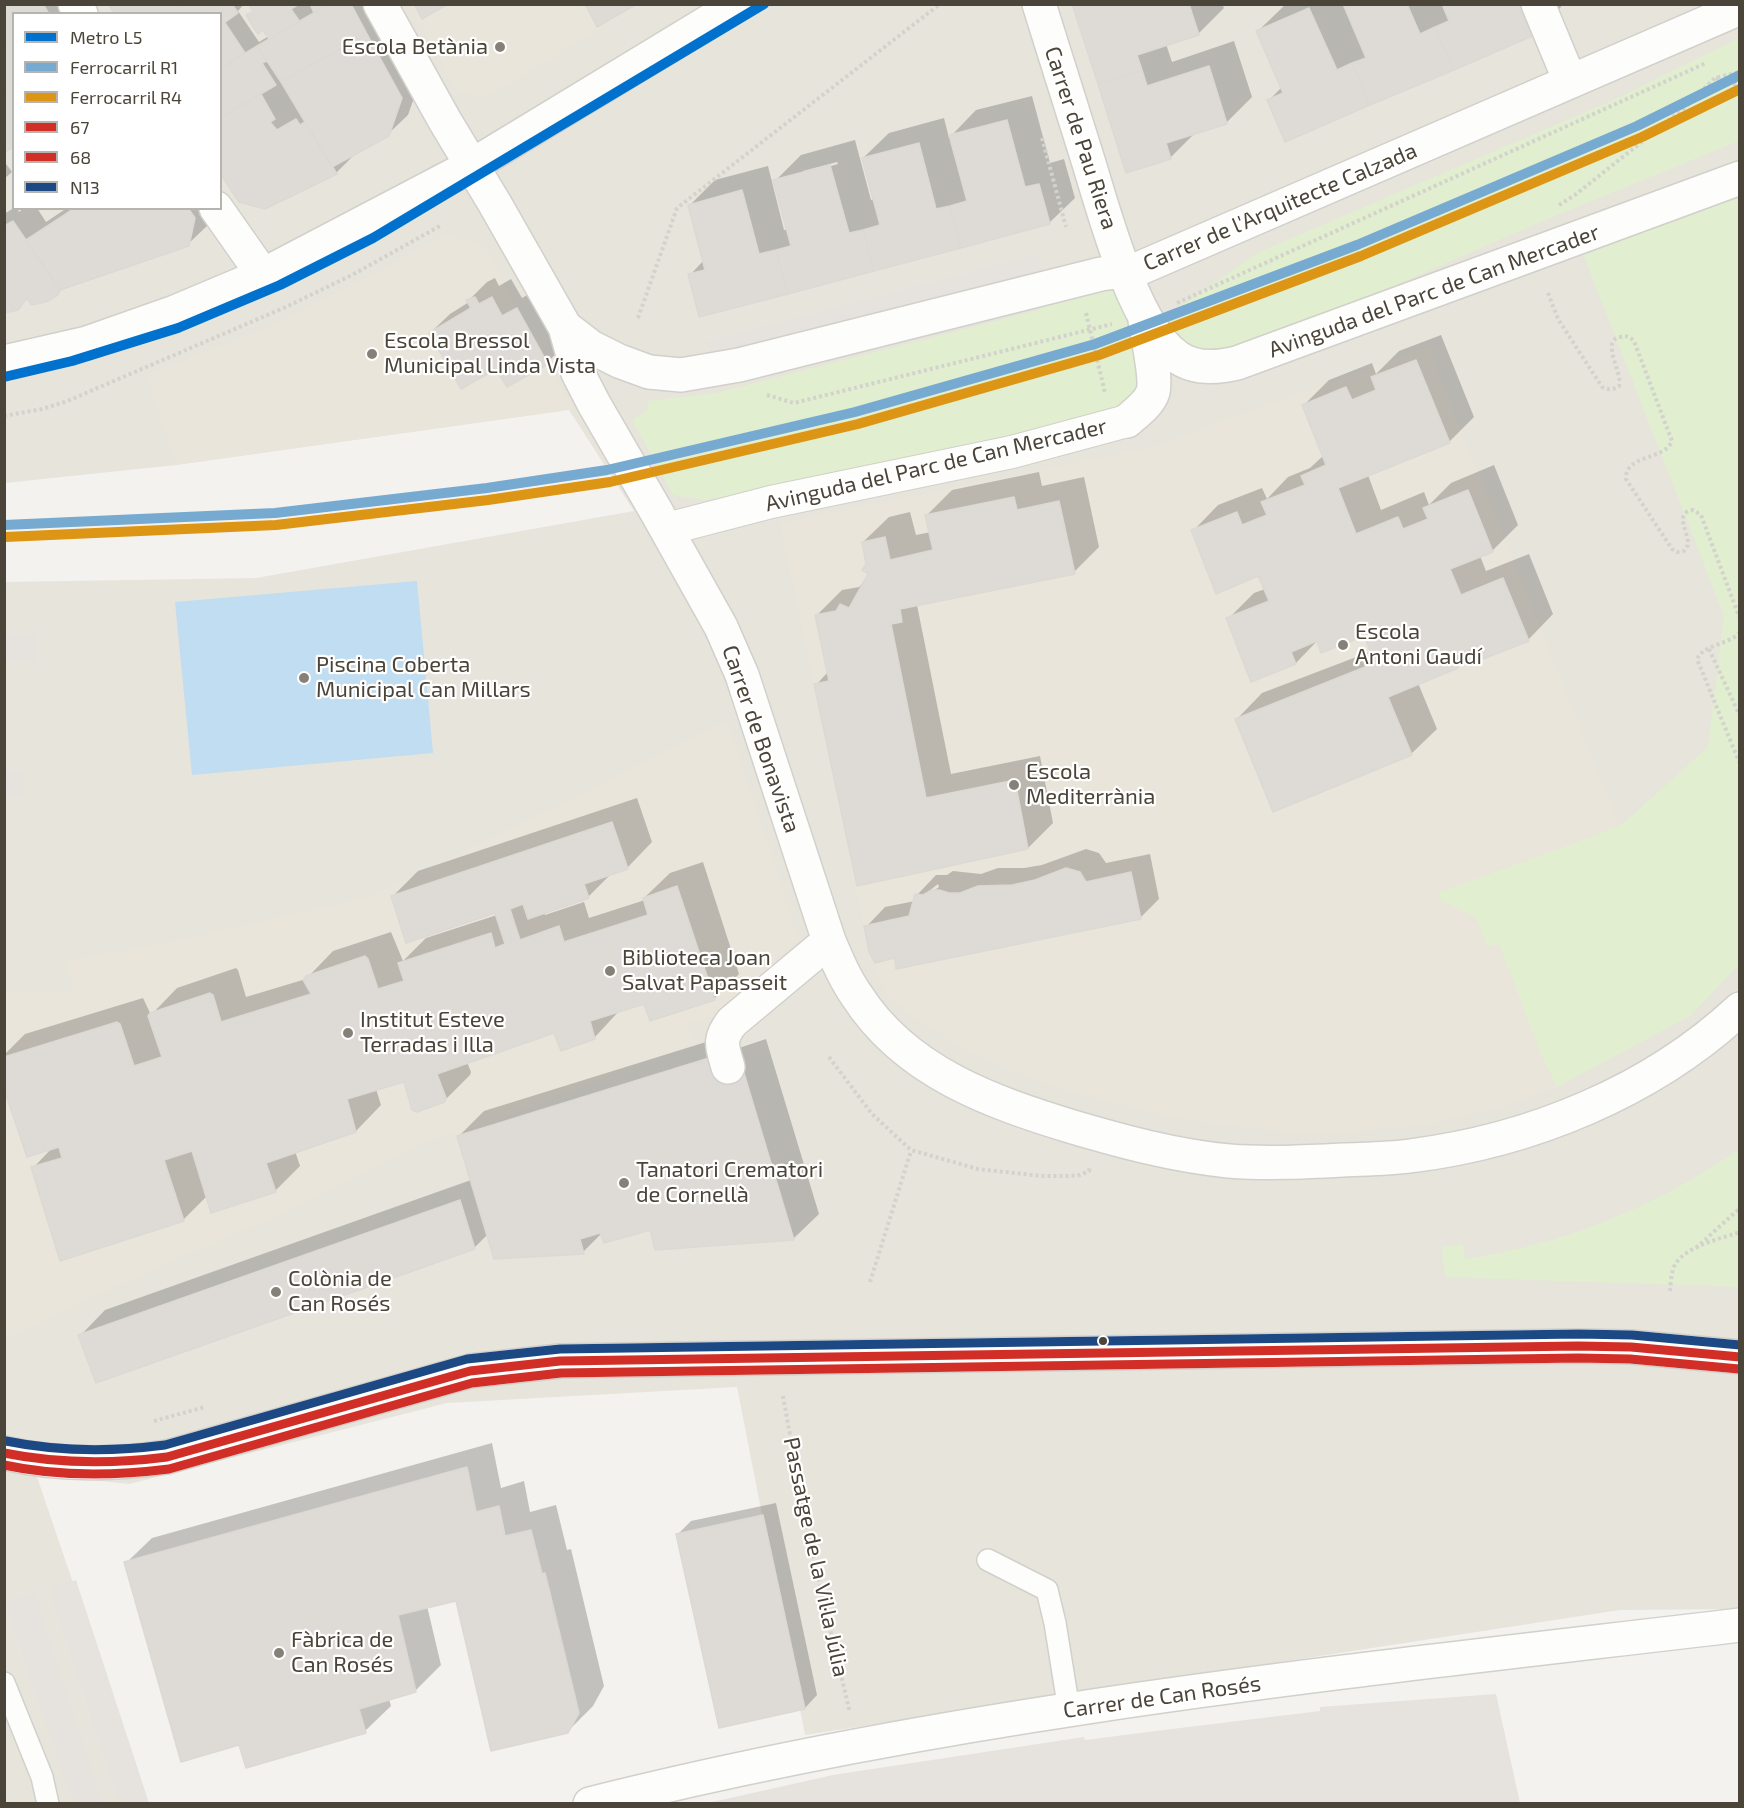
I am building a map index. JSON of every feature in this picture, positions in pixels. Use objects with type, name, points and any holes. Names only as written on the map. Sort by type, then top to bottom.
[{"type":"street","name":"Carrer de Bonavista","points":[[380,4],[565,327],[578,373],[594,404],[721,627],[742,675],[829,941],[857,997],[878,1022],[927,1067],[960,1086],[1007,1105],[1108,1138],[1171,1153],[1230,1161],[1305,1162],[1409,1156],[1489,1142],[1557,1119],[1617,1094],[1668,1065],[1718,1029],[1740,1009]]},
{"type":"street","points":[[4,362],[87,343],[175,312],[263,275],[471,166],[738,4]]},
{"type":"street","name":"Carrer de Pau Riera","points":[[1039,4],[1124,272]]},
{"type":"street","points":[[1538,4],[1570,81]]},
{"type":"street","name":"Carrer de l'Arquitecte Calzada","points":[[565,327],[591,348],[619,361],[649,372],[681,375],[739,365],[1101,274],[1138,269],[1570,81],[1720,11]]},
{"type":"street","name":"Avinguda del Parc de Can Mercader","points":[[1124,272],[1144,314],[1163,343],[1175,356],[1192,364],[1222,367],[1740,178]]},
{"type":"street","points":[[217,210],[263,275]]},
{"type":"street","name":"Avinguda del Parc de Can Mercader","points":[[667,529],[771,502],[1012,452],[1117,412],[1146,404],[1153,391],[1153,371],[1144,314]]},
{"type":"street","points":[[728,1067],[721,1042],[724,1032],[732,1022],[829,941]]},
{"type":"street","points":[[4,1453],[62,1463],[85,1464],[167,1457],[446,1377],[495,1367],[560,1361],[1578,1346],[1631,1347],[1740,1357]]},
{"type":"street","name":"Carrer de Can Rosés","points":[[590,1803],[662,1785],[855,1744],[1180,1692],[1740,1625]]},
{"type":"lane","points":[[987,1560],[1047,1590],[1055,1623],[1069,1710]]},
{"type":"lane","points":[[4,1683],[42,1777],[48,1803]]},
{"type":"path","points":[[638,318],[677,208],[940,4]]},
{"type":"path","points":[[760,393],[794,403],[1090,330],[1144,314],[1712,61]]},
{"type":"path","points":[[1558,206],[1683,109],[1715,78],[1740,72]]},
{"type":"path","points":[[1715,78],[1740,86]]},
{"type":"path","points":[[1548,293],[1558,319],[1602,387],[1608,390],[1615,389],[1621,380],[1611,344],[1615,339],[1627,336],[1634,341],[1672,441],[1667,449],[1631,465],[1626,473],[1626,479],[1672,549],[1677,552],[1684,551],[1688,545],[1683,514],[1687,511],[1698,511],[1740,619]]},
{"type":"path","points":[[1084,303],[1090,330],[1117,412]]},
{"type":"path","points":[[1740,632],[1735,638],[1698,655],[1698,663],[1740,764]]},
{"type":"path","points":[[1709,649],[1740,716]]},
{"type":"path","points":[[829,1057],[872,1114],[911,1150],[978,1169],[1042,1176],[1080,1175],[1089,1171],[1092,1161]]},
{"type":"path","points":[[870,1282],[911,1150]]},
{"type":"path","points":[[1670,1291],[1676,1264],[1740,1208]]},
{"type":"path","points":[[1694,1249],[1740,1232]]},
{"type":"path","name":"Passatge de la Vil·la Júlia","points":[[783,1396],[808,1535],[851,1717]]},
{"type":"shaded area","points":[[5,5],[1739,5],[1739,1609],[1620,1610],[805,1735],[737,1387],[447,1403],[129,1484],[36,1474],[148,1803],[5,1803],[4,582],[256,578],[634,511],[569,410],[176,465],[5,483]]},
{"type":"shaded area","name":"Escola Betània","points":[[409,5],[638,5],[486,97],[456,90]]},
{"type":"shaded area","name":"Escola Bressol Municipal Linda Vista","points":[[444,235],[483,244],[574,409],[176,465],[146,375],[226,345],[289,317]]},
{"type":"shaded area","points":[[1039,254],[1044,278],[714,363],[707,341]]},
{"type":"shaded area","points":[[1428,347],[1620,826],[1438,893],[1441,901],[1476,917],[1487,947],[1499,944],[1541,1055],[1557,1087],[1500,1107],[1403,1127],[1341,1132],[1270,1130],[1182,1119],[1071,1092],[1011,1070],[954,1043],[911,1015],[887,995],[888,993],[872,967],[875,963],[869,952],[780,523],[1149,448]]},
{"type":"shaded area","points":[[5,634],[36,634],[36,661],[5,661]]},
{"type":"shaded area","name":"Institut Esteve Terradas i Illa","points":[[727,720],[799,940],[724,1013],[688,1023],[695,1043],[466,1133],[457,1136],[455,1132],[440,1136],[264,1221],[171,1261],[5,1338],[4,991],[73,991],[67,961],[166,943],[370,897]]},
{"type":"shaded area","points":[[24,770],[24,796],[5,796],[5,771]]},
{"type":"shaded area","points":[[76,1580],[149,1803],[119,1803],[49,1587]]},
{"type":"shaded area","points":[[35,1593],[102,1803],[73,1803],[5,1603]]},
{"type":"shaded area","points":[[1496,1694],[1520,1803],[708,1803],[833,1775],[1084,1737],[1085,1740],[1320,1711],[1320,1707]]},
{"type":"green space","points":[[1739,38],[1739,141],[1552,217],[1265,342],[1233,353],[1193,352],[1172,336],[1164,318],[1257,253],[1611,101]]},
{"type":"green space","points":[[1739,158],[1739,965],[1690,1016],[1557,1087],[1541,1055],[1499,944],[1487,947],[1476,917],[1441,901],[1438,893],[1620,826],[1708,747],[1724,616],[1574,231]]},
{"type":"green space","points":[[1112,288],[1118,295],[1142,373],[1137,399],[1099,418],[717,501],[716,498],[704,500],[673,495],[632,420],[648,410],[647,401],[716,393],[1039,310],[1037,301]]},
{"type":"green space","points":[[1739,1149],[1739,1287],[1445,1277],[1442,1247],[1463,1244],[1465,1259],[1538,1244],[1574,1233],[1643,1205],[1676,1188]]},
{"type":"water","name":"Piscina Coberta Municipal Can Millars","points":[[417,581],[433,753],[192,775],[175,602]]},
{"type":"building","points":[[4,4],[43,4],[48,12],[12,12],[12,40],[4,45]]},
{"type":"building","points":[[108,4],[185,4],[174,12],[114,12]]},
{"type":"building","points":[[185,4],[232,4],[238,13],[222,25],[222,12],[174,12]]},
{"type":"building","points":[[249,4],[299,4],[291,9],[300,22],[269,39],[263,30],[258,34],[246,15],[253,12]]},
{"type":"building","points":[[310,4],[329,4],[314,13]]},
{"type":"building","points":[[329,4],[351,4],[367,34],[281,82],[257,46]]},
{"type":"building","points":[[414,4],[448,4],[422,19]]},
{"type":"building","points":[[585,4],[637,4],[597,27]]},
{"type":"building","points":[[1072,4],[1189,4],[1199,35],[1137,55],[1142,70],[1098,84]]},
{"type":"building","points":[[1343,4],[1407,4],[1420,34],[1435,27],[1454,70],[1370,105],[1352,63],[1366,58]]},
{"type":"building","points":[[1442,4],[1524,4],[1537,34],[1454,70],[1435,27],[1449,21]]},
{"type":"building","points":[[1309,8],[1337,70],[1352,63],[1370,105],[1285,142],[1267,100],[1283,93],[1256,31]]},
{"type":"building","points":[[225,23],[245,53],[222,68],[222,25]]},
{"type":"building","points":[[367,34],[402,98],[389,136],[332,167],[281,82]]},
{"type":"building","points":[[12,40],[12,91],[4,96],[4,45]]},
{"type":"building","points":[[257,46],[267,61],[262,63],[276,85],[222,117],[222,68]]},
{"type":"building","points":[[1209,66],[1227,124],[1166,143],[1171,159],[1126,173],[1098,84],[1142,70],[1147,86]]},
{"type":"building","points":[[12,91],[12,148],[4,152],[4,96]]},
{"type":"building","points":[[261,94],[275,119],[270,122],[277,130],[296,119],[300,125],[305,122],[337,174],[265,209],[239,202],[222,176],[222,117]]},
{"type":"building","points":[[1007,120],[1025,187],[1039,184],[1050,224],[961,248],[950,206],[967,201],[949,135]]},
{"type":"building","points":[[919,143],[936,209],[950,206],[961,248],[874,271],[863,230],[880,225],[862,158]]},
{"type":"building","points":[[830,165],[849,233],[863,230],[874,271],[788,294],[776,250],[791,246],[773,180]]},
{"type":"building","points":[[742,190],[759,254],[776,250],[788,294],[699,317],[688,274],[705,270],[688,205]]},
{"type":"building","points":[[72,210],[189,210],[195,218],[189,246],[60,290],[26,240]]},
{"type":"building","points":[[13,221],[60,290],[58,295],[46,302],[31,305],[27,298],[18,310],[4,313],[4,226]]},
{"type":"building","points":[[475,297],[479,304],[492,297],[502,316],[517,308],[548,364],[507,387],[496,369],[461,389],[429,333],[471,308],[466,300]]},
{"type":"building","points":[[1416,360],[1450,443],[1338,488],[1356,534],[1398,517],[1403,529],[1428,519],[1423,508],[1468,490],[1493,552],[1450,569],[1461,595],[1503,578],[1529,641],[1483,659],[1478,646],[1453,656],[1458,668],[1388,697],[1412,755],[1273,812],[1235,719],[1375,663],[1364,636],[1321,653],[1317,641],[1291,652],[1296,664],[1251,682],[1226,618],[1269,601],[1258,576],[1216,594],[1191,530],[1237,512],[1242,525],[1267,515],[1261,502],[1305,485],[1301,476],[1326,465],[1302,405],[1346,387],[1352,400],[1376,390],[1371,377]]},
{"type":"building","points":[[1014,497],[1017,510],[1059,501],[1075,574],[900,609],[902,622],[891,624],[926,798],[1015,780],[1028,849],[857,886],[814,684],[829,681],[815,615],[836,611],[840,604],[849,608],[868,574],[862,570],[866,564],[862,542],[885,537],[890,560],[933,550],[925,515]]},
{"type":"building","points":[[612,822],[628,869],[584,884],[589,898],[528,919],[523,904],[510,909],[520,940],[559,926],[564,942],[648,915],[643,898],[677,886],[715,1000],[650,1021],[644,1004],[590,1021],[595,1039],[561,1051],[554,1033],[437,1074],[446,1098],[445,1102],[417,1112],[412,1110],[404,1082],[347,1099],[356,1132],[266,1163],[276,1192],[211,1213],[192,1151],[164,1160],[184,1221],[60,1261],[31,1167],[62,1158],[59,1147],[27,1157],[4,1089],[4,1057],[117,1022],[120,1024],[134,1066],[162,1057],[148,1016],[150,1013],[210,993],[213,995],[221,1022],[311,994],[303,980],[306,976],[365,956],[378,989],[404,981],[398,963],[491,933],[495,948],[505,944],[495,913],[406,943],[391,896]]},
{"type":"building","points":[[1066,868],[1080,872],[1086,882],[1131,872],[1141,919],[896,969],[895,958],[875,963],[869,952],[864,926],[909,916],[915,894],[923,895],[932,890],[960,893],[978,886],[1012,885],[1035,880]]},
{"type":"building","name":"Tanatori Crematori de Cornellà","points":[[709,1058],[741,1063],[794,1240],[655,1250],[650,1230],[604,1243],[600,1233],[580,1239],[584,1254],[494,1259],[457,1136]]},
{"type":"building","name":"Colònia de Can Rosés","points":[[460,1200],[475,1249],[96,1383],[78,1335]]},
{"type":"building","name":"Fàbrica de Can Rosés","points":[[467,1467],[476,1512],[499,1506],[505,1536],[531,1530],[542,1574],[545,1573],[579,1713],[568,1733],[491,1751],[456,1601],[398,1615],[416,1692],[359,1709],[366,1733],[246,1768],[239,1745],[181,1762],[124,1562]]},
{"type":"building","points":[[763,1515],[805,1709],[719,1728],[676,1534]]},
{"type":"metro line","name":"L5","points":[[4,377],[72,361],[178,328],[280,285],[373,238],[764,4]]},
{"type":"rail line","name":"R1","points":[[4,525],[275,513],[487,488],[607,470],[855,412],[1095,344],[1357,245],[1637,126],[1740,75]]},
{"type":"rail line","name":"R4","points":[[5,537],[276,525],[488,500],[610,482],[858,424],[1099,355],[1361,256],[1642,137],[1740,89]]},
{"type":"transit line","name":"N13","points":[[6,1441],[86,1450],[165,1445],[467,1359],[560,1349],[1578,1334],[1632,1335],[1740,1345]]},
{"type":"transit line","name":"67","points":[[4,1453],[86,1462],[167,1457],[470,1371],[560,1361],[1578,1346],[1631,1347],[1740,1357]]},
{"type":"transit line","name":"68","points":[[4,1465],[45,1472],[86,1474],[169,1469],[472,1383],[561,1373],[1578,1358],[1630,1359],[1739,1369]]},
{"type":"place","name":"Escola Betània","points":[[500,47]]},
{"type":"place","name":"Escola Bressol Municipal Linda Vista","points":[[372,354]]},
{"type":"place","name":"Escola Antoni Gaudí","points":[[1343,645]]},
{"type":"place","name":"Piscina Coberta Municipal Can Millars","points":[[304,678]]},
{"type":"place","name":"Escola Mediterrània","points":[[1014,785]]},
{"type":"place","name":"Biblioteca Joan Salvat Papasseit","points":[[610,971]]},
{"type":"place","name":"Institut Esteve Terradas i Illa","points":[[348,1033]]},
{"type":"place","name":"Tanatori Crematori de Cornellà","points":[[624,1183]]},
{"type":"place","name":"Colònia de Can Rosés","points":[[276,1292]]},
{"type":"place","name":"Fàbrica de Can Rosés","points":[[279,1653]]}]
